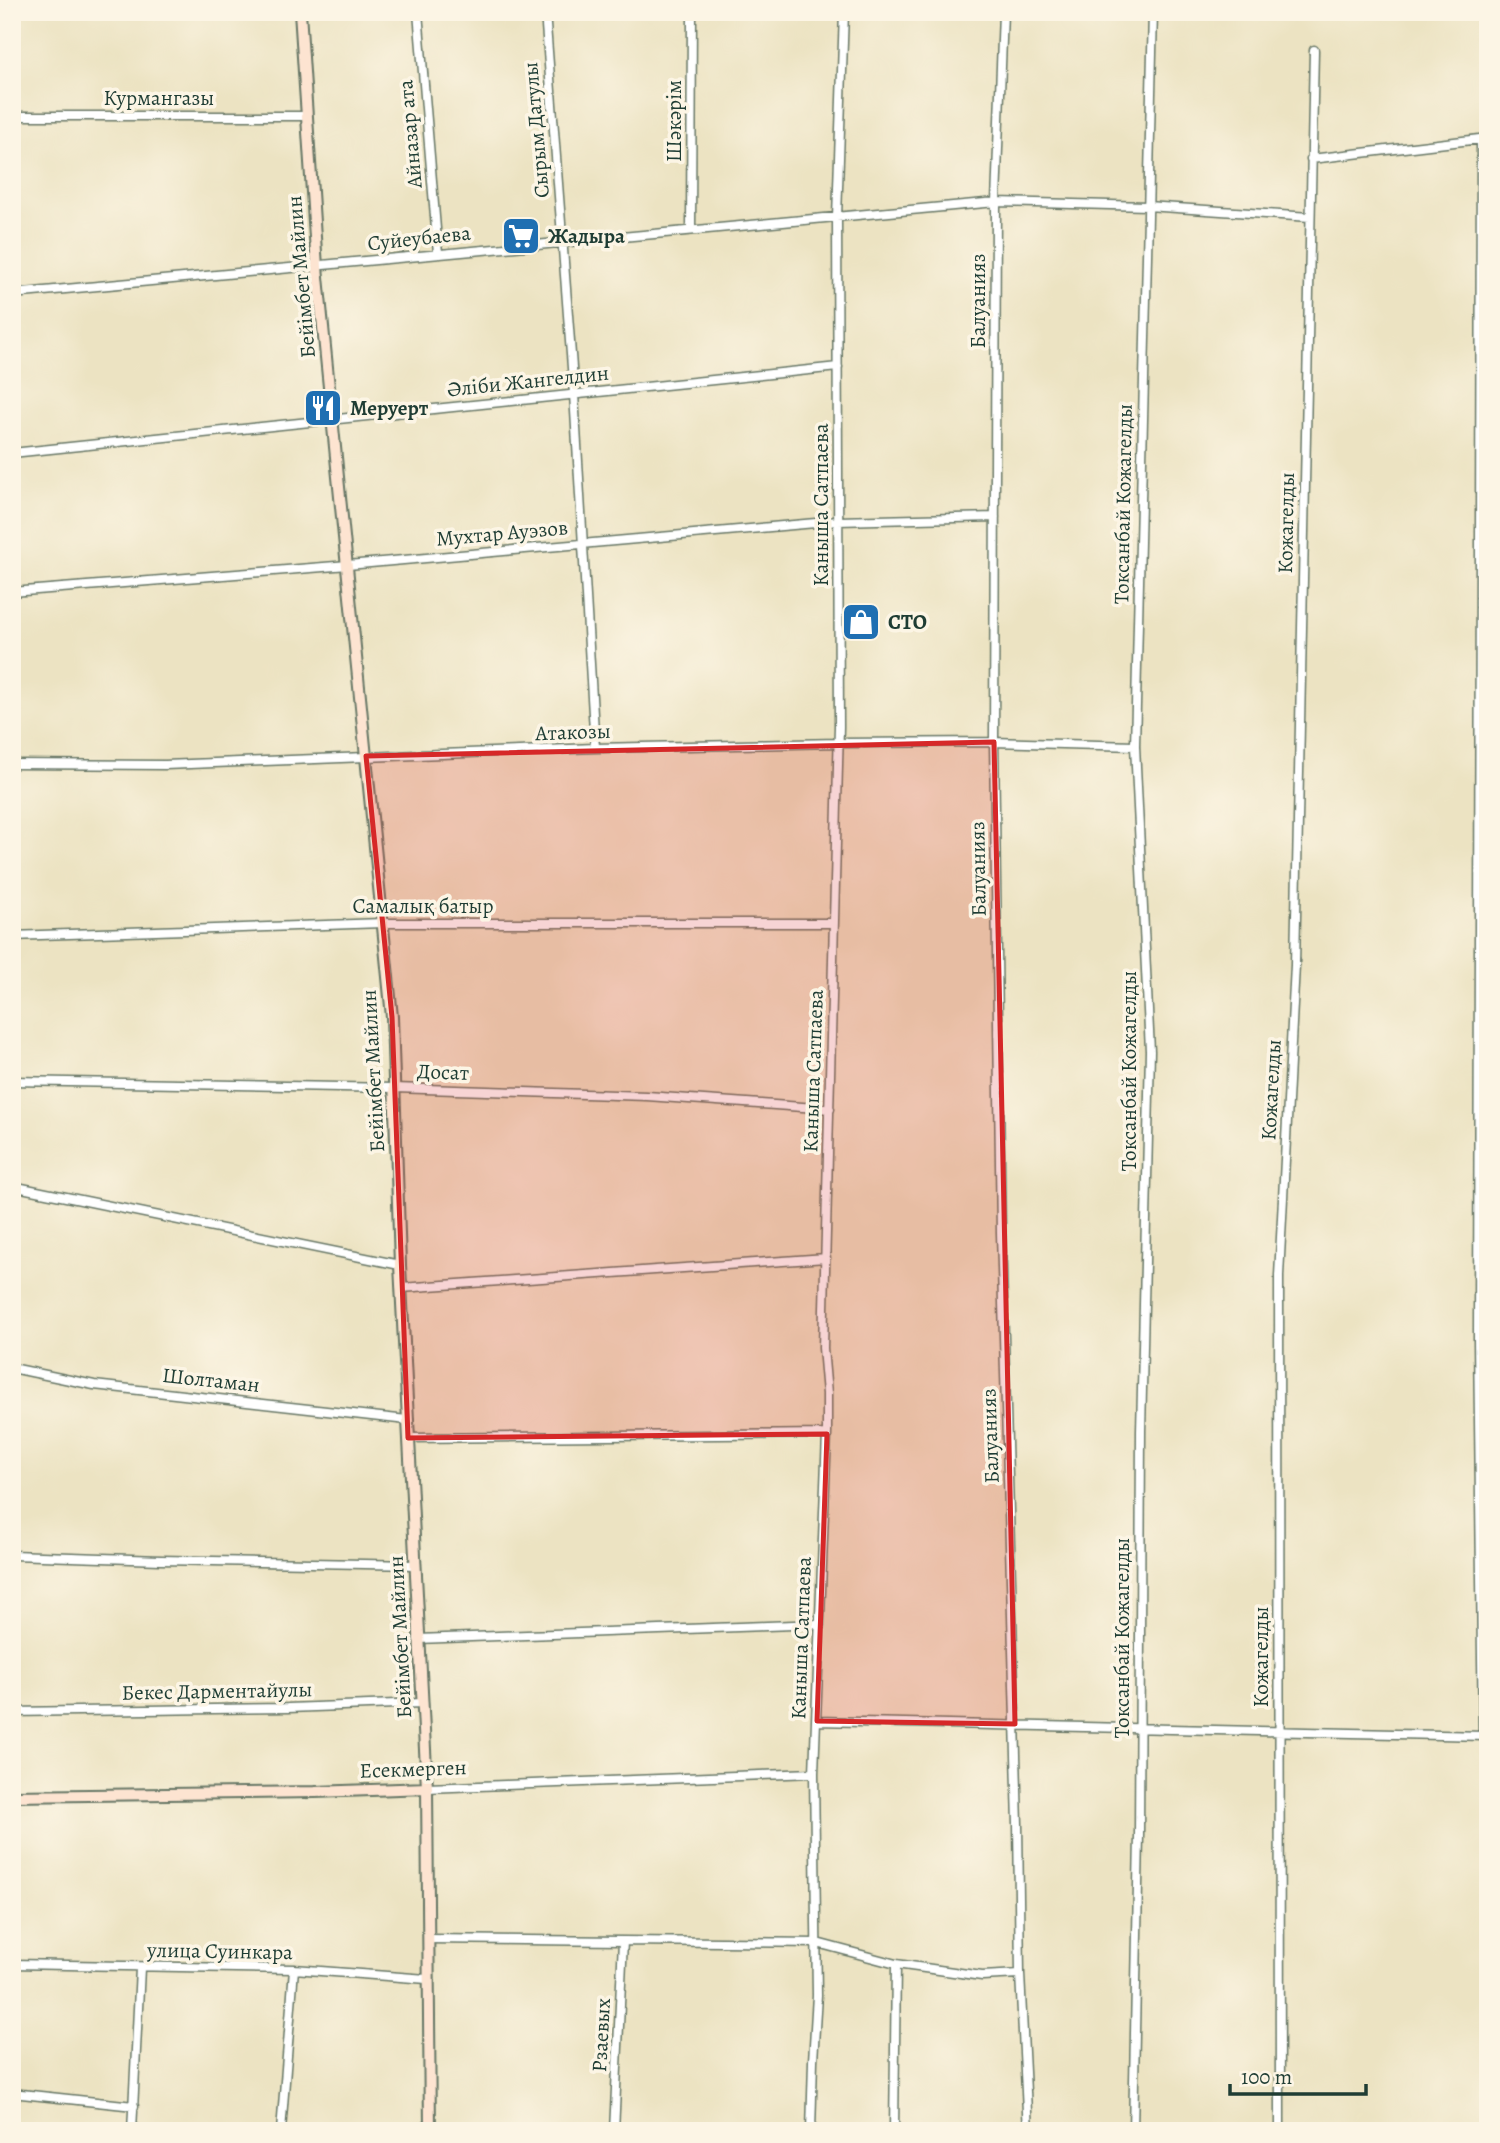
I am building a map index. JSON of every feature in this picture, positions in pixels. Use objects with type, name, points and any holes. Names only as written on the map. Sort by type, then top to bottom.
[{"type":"street","name":"Бейімбет Майлин","points":[[300,12],[317,267],[392,1017],[401,1288],[427,1788],[430,2131]]},
{"type":"street","name":"Айназар ата","points":[[418,12],[438,253]]},
{"type":"street","name":"Сырым Датулы","points":[[545,12],[574,394],[595,748]]},
{"type":"street","name":"Шәкәрім","points":[[691,230],[692,12]]},
{"type":"street","name":"Каныша Сатпаева","points":[[811,2131],[817,1995],[814,1773],[827,1434],[823,1348],[839,743],[837,217],[844,12]]},
{"type":"street","name":"Балуанияз","points":[[1003,12],[996,202],[994,742],[1001,1233],[1020,1974]]},
{"type":"street","name":"Токсанбай Кожагелды","points":[[1133,2131],[1139,1836],[1141,1430],[1150,1051],[1135,746],[1153,12]]},
{"type":"street","name":"Кожагелды","points":[[1280,2131],[1279,1276],[1295,965],[1314,50]]},
{"type":"street","name":"Курмангазы","points":[[12,116],[306,116]]},
{"type":"street","points":[[817,1721],[1485,1736],[1478,1340],[1484,139],[1311,159]]},
{"type":"street","name":"Суйеубаева","points":[[12,294],[996,202],[1147,206],[1310,217]]},
{"type":"street","name":"Әліби Жангелдин","points":[[12,453],[838,366]]},
{"type":"street","name":"Мухтар Ауэзов","points":[[12,592],[838,521],[995,517]]},
{"type":"street","name":"Атакозы","points":[[12,764],[165,765],[595,748],[839,743],[994,742],[1135,746]]},
{"type":"street","name":"Самалық батыр","points":[[12,936],[383,923],[834,923]]},
{"type":"street","name":"Досат","points":[[12,1082],[394,1088],[647,1097],[830,1109]]},
{"type":"street","points":[[12,1186],[400,1265]]},
{"type":"street","points":[[401,1288],[826,1258]]},
{"type":"street","name":"Шолтаман","points":[[12,1368],[94,1384],[407,1420]]},
{"type":"street","points":[[408,1438],[827,1434]]},
{"type":"street","points":[[12,1555],[416,1565]]},
{"type":"street","points":[[418,1639],[819,1624]]},
{"type":"street","name":"Бекес Дарментайулы","points":[[12,1712],[423,1703]]},
{"type":"street","name":"Eсекмерген","points":[[12,1796],[315,1792],[814,1773]]},
{"type":"street","points":[[428,1939],[817,1943],[896,1964],[982,1976],[1020,1974],[1028,2131]]},
{"type":"street","name":"Рзаевых","points":[[614,2131],[623,1941]]},
{"type":"street","name":"улица Суинкара","points":[[12,1964],[294,1969],[427,1979]]},
{"type":"street","points":[[894,2131],[896,1964]]},
{"type":"street","points":[[132,2131],[140,1968]]},
{"type":"street","points":[[281,2131],[294,1969]]},
{"type":"street","points":[[12,2093],[134,2106]]},
{"type":"highlighted area","points":[[994,742],[1015,1724],[817,1721],[827,1434],[408,1438],[392,1017],[366,756]]},
{"type":"place","name":"Жадыра","points":[[521,236]]},
{"type":"place","name":"Меруерт","points":[[323,408]]},
{"type":"place","name":"CTO","points":[[861,622]]}]
